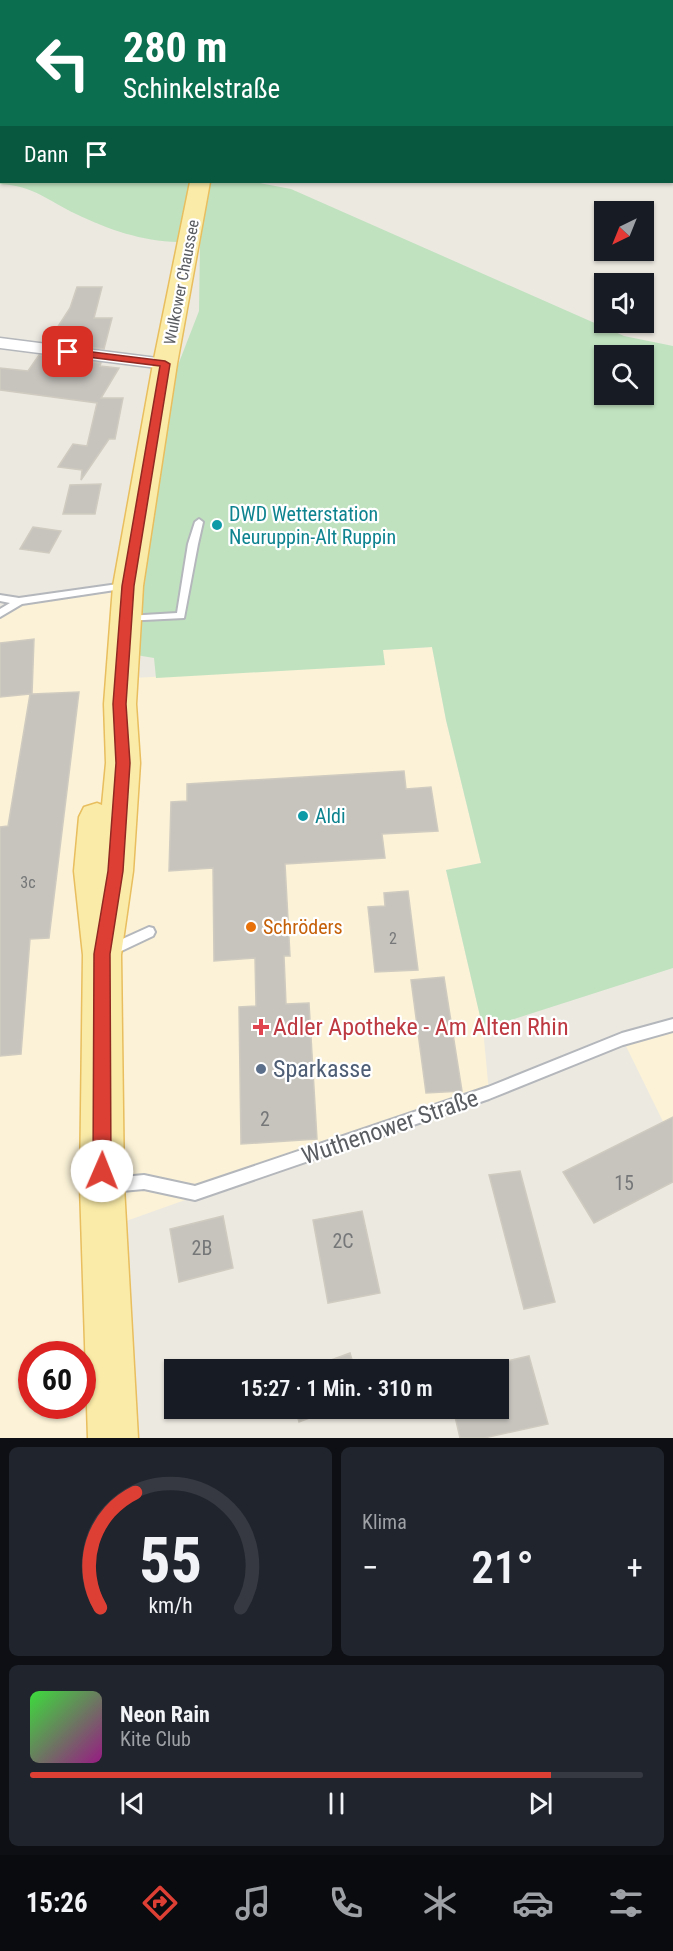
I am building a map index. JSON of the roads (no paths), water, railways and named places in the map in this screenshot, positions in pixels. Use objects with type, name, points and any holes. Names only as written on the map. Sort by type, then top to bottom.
[{"type":"main road","name":"Wulkower Chaussee","points":[[113,1438],[102,1186],[102,954],[92,871],[102,776],[120,704],[128,586],[165,364],[200,183]]},
{"type":"street","points":[[0,343],[165,364]]},
{"type":"lane","points":[[126,619],[182,615],[193,544],[200,522]]},
{"type":"lane","points":[[0,598],[19,601],[128,586]]},
{"type":"lane","points":[[0,614],[19,601]]},
{"type":"lane","points":[[102,954],[149,932]]},
{"type":"lane","name":"Wuthenower Straße","points":[[102,1186],[144,1182],[195,1193],[489,1093],[622,1039],[673,1025]]},
{"type":"place","name":"DWD Wetterstation Neuruppin-Alt Ruppin","points":[[217,525]]},
{"type":"place","name":"Aldi","points":[[303,816]]},
{"type":"place","name":"Schröders","points":[[251,927]]},
{"type":"place","name":"Adler Apotheke - Am Alten Rhin","points":[[261,1027]]},
{"type":"place","name":"Sparkasse","points":[[261,1069]]}]
